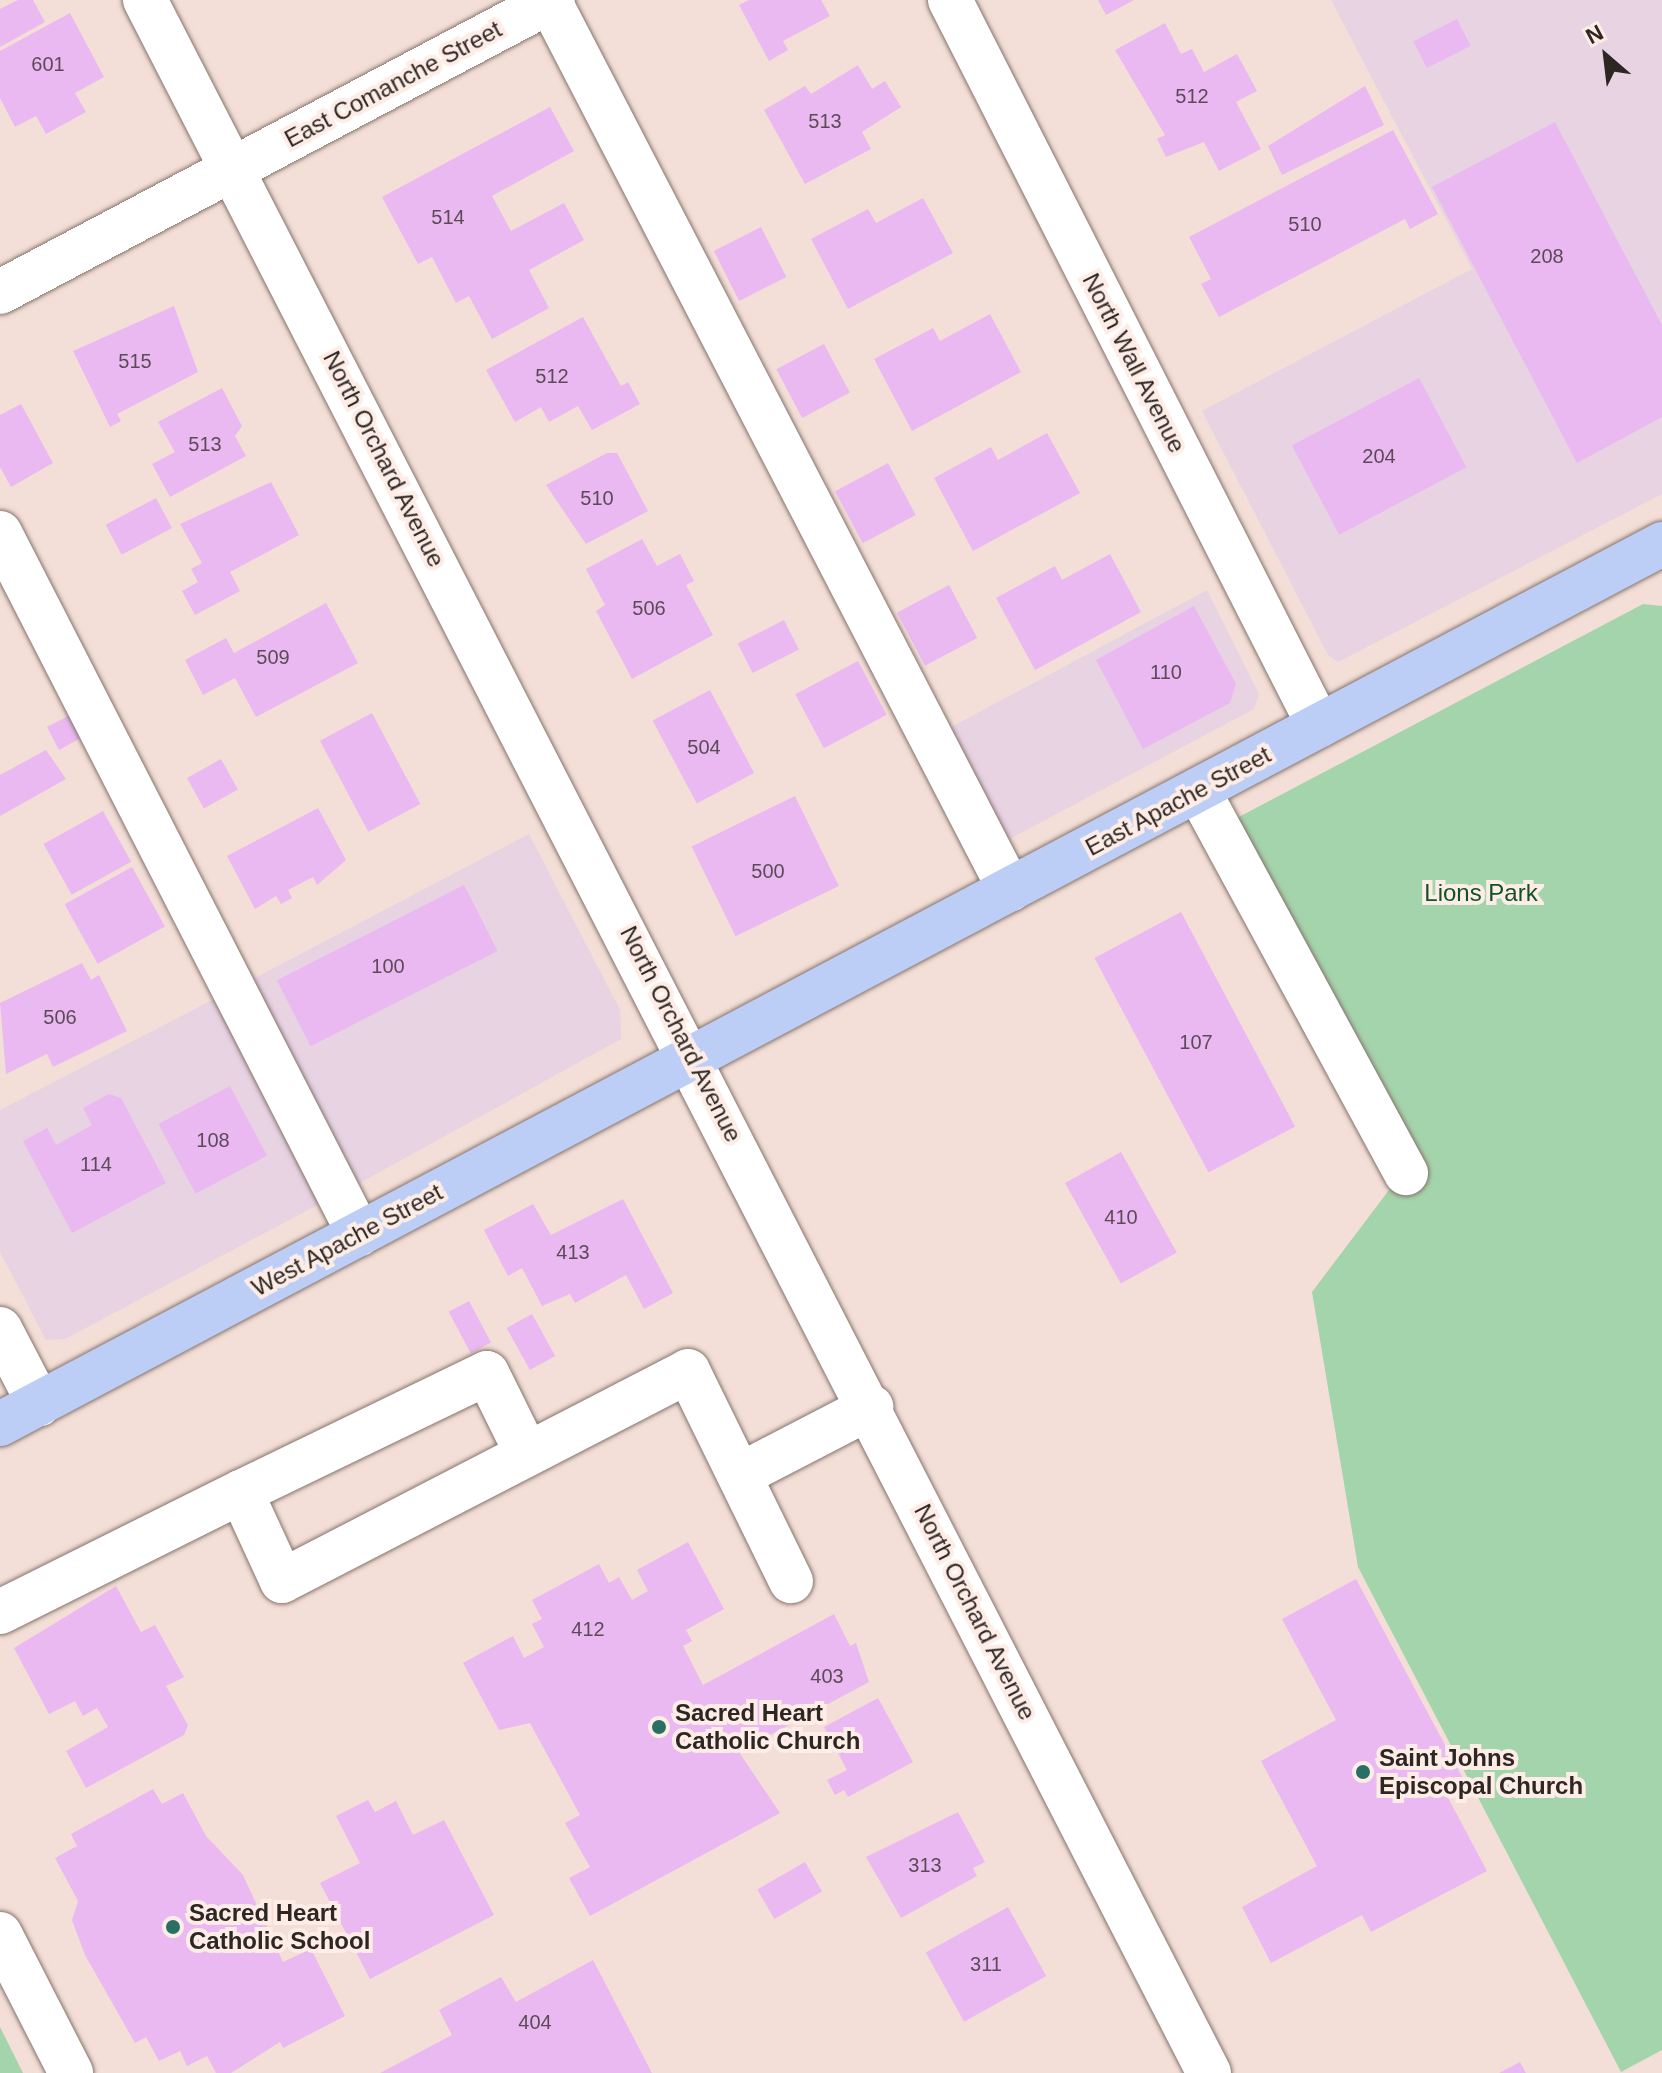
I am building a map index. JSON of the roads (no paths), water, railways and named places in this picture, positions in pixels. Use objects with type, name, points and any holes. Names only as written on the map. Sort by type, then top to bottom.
[{"type":"main road","name":"East Apache Street","points":[[693,1056],[1662,544]]},
{"type":"main road","name":"West Apache Street","points":[[0,1424],[693,1056]]},
{"type":"street","name":"North Orchard Avenue","points":[[145,0],[693,1056],[1209,2073]]},
{"type":"street","name":"North Wall Avenue","points":[[950,0],[1319,726]]},
{"type":"street","name":"East Comanche Street","points":[[0,292],[550,1]]},
{"type":"street","points":[[550,1],[1010,890]]},
{"type":"street","points":[[0,533],[359,1234]]},
{"type":"street","points":[[1198,790],[1406,1173]]},
{"type":"street","points":[[0,1329],[39,1404]]},
{"type":"street","points":[[241,1492],[282,1581],[688,1371],[791,1581]]},
{"type":"street","points":[[0,1612],[487,1373],[527,1454]]},
{"type":"street","points":[[740,1475],[871,1407]]},
{"type":"street","points":[[0,1934],[71,2073]]},
{"type":"place","name":"Sacred Heart Catholic Church","points":[[659,1727]]},
{"type":"place","name":"Saint Johns Episcopal Church","points":[[1363,1772]]},
{"type":"place","name":"Sacred Heart Catholic School","points":[[173,1927]]},
{"type":"park label","name":"Lions Park","points":[[1481,893]]}]
